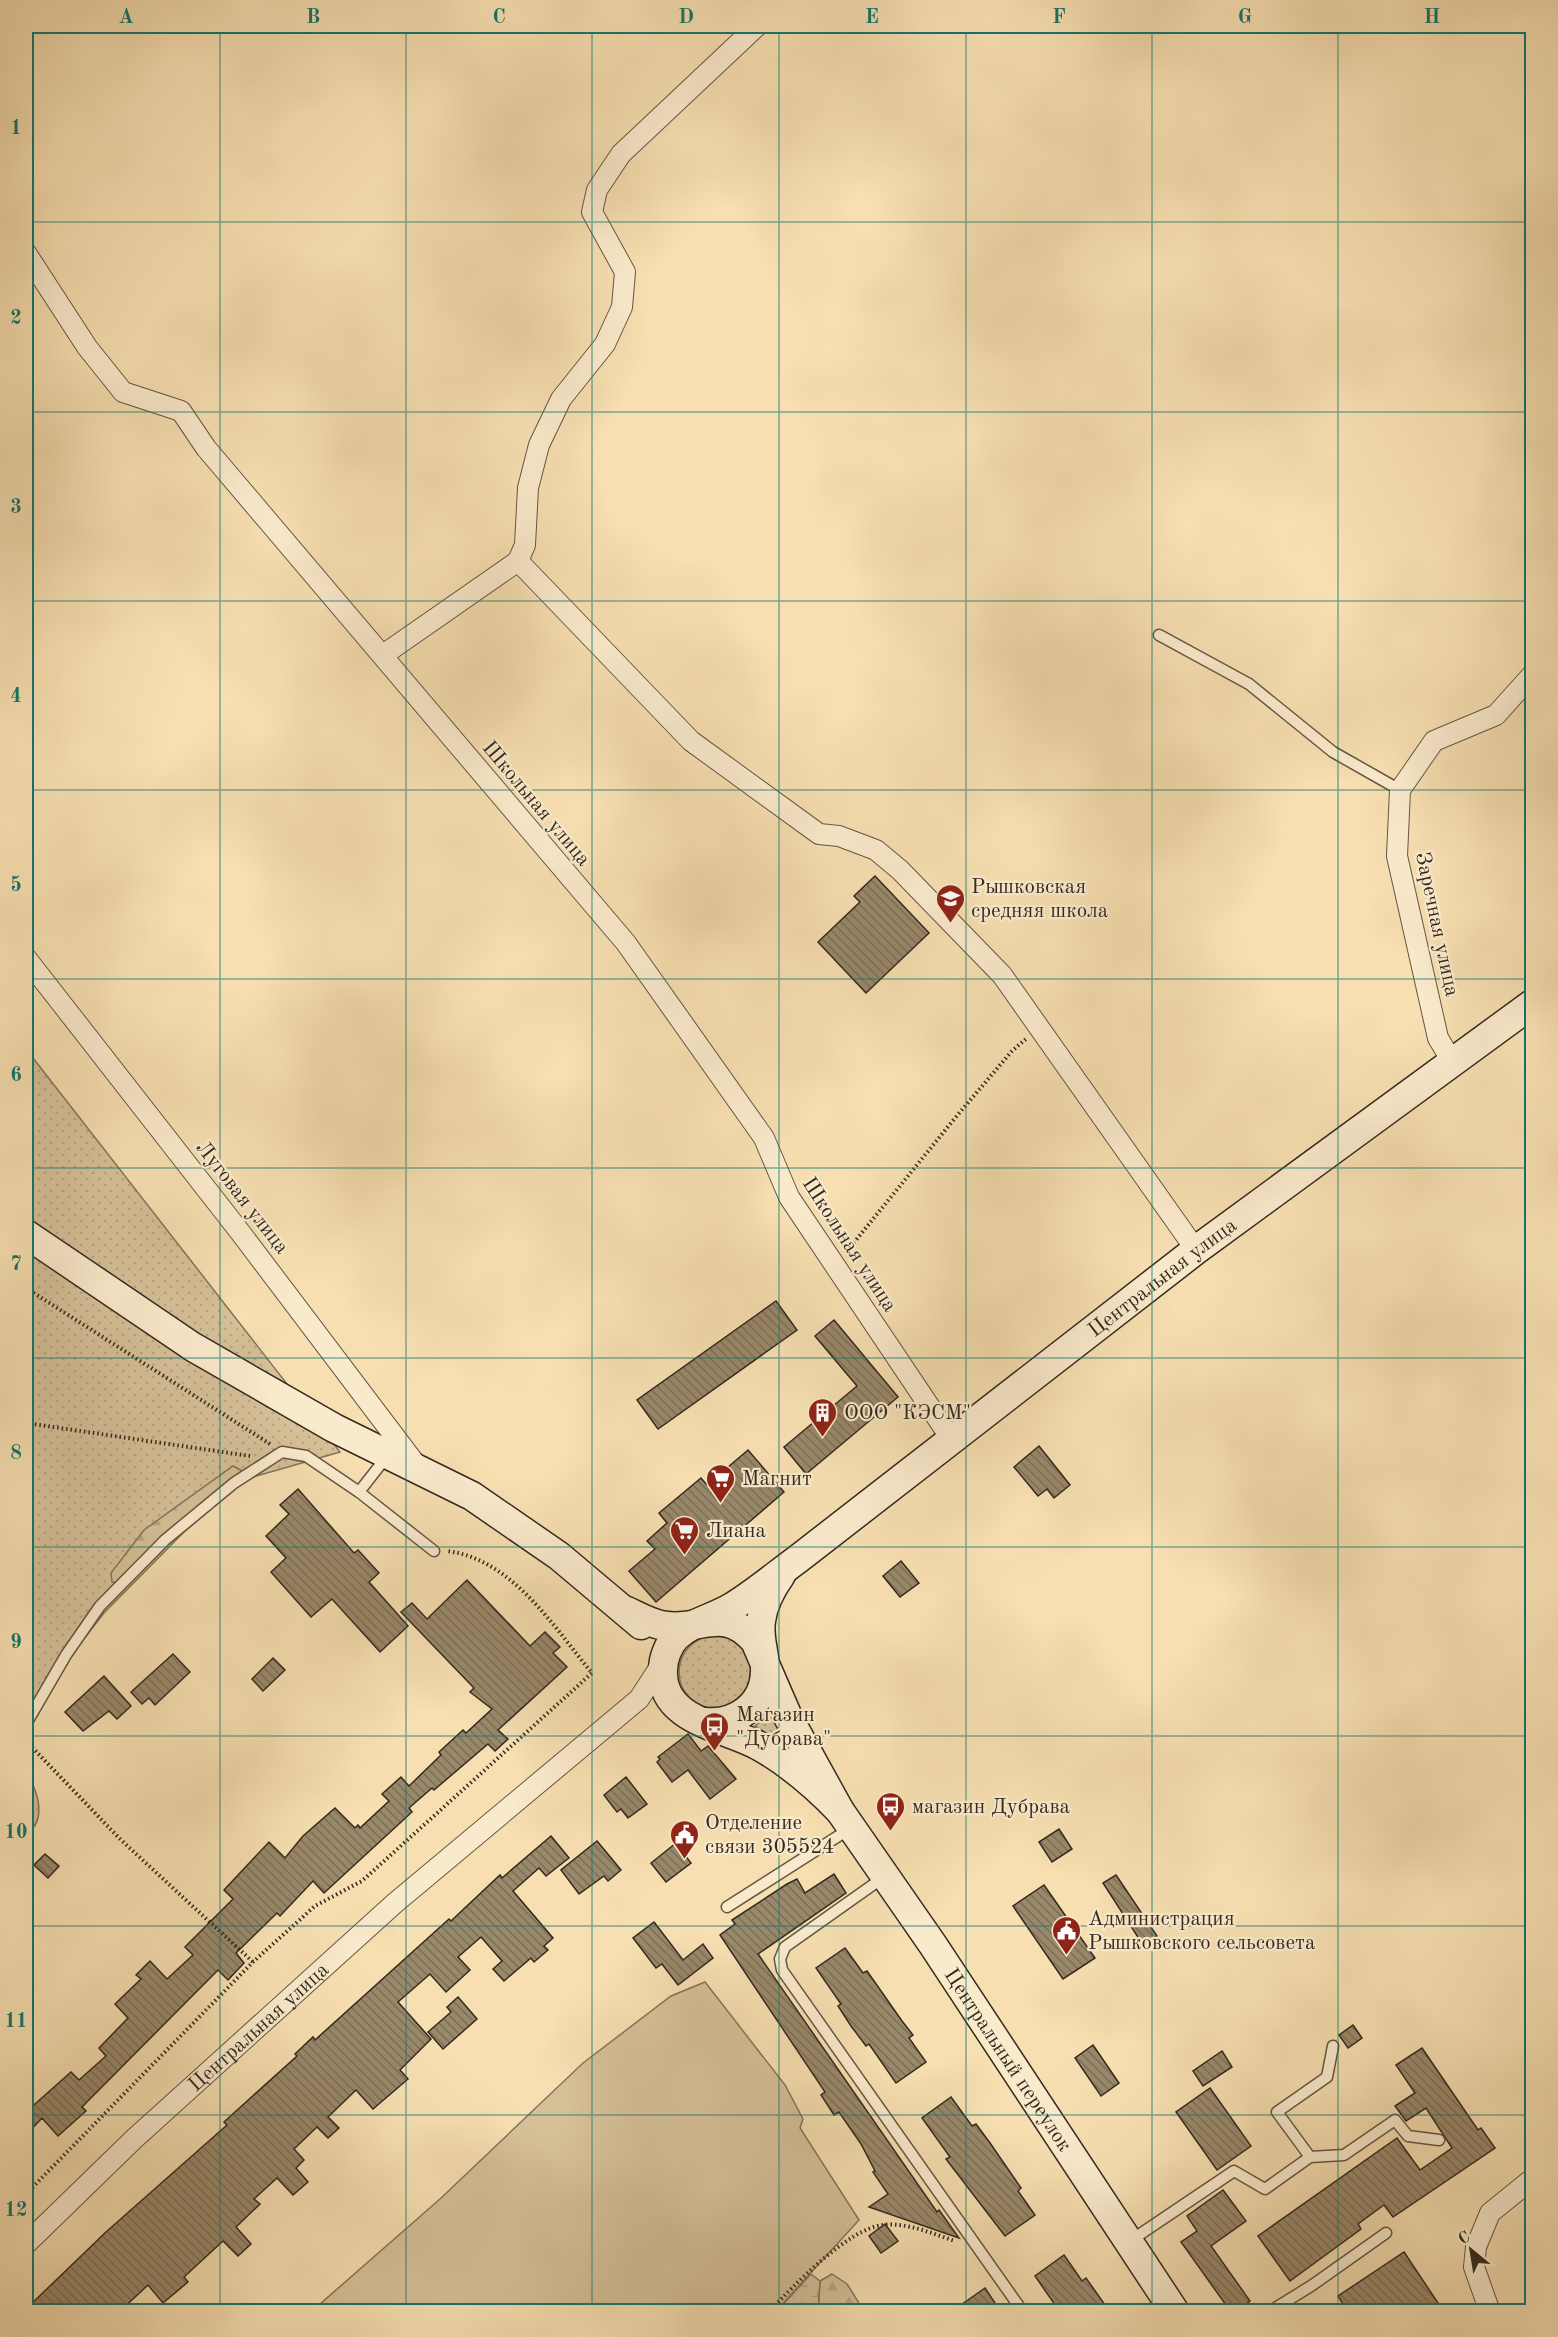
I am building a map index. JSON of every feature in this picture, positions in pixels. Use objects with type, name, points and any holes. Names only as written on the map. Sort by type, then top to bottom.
[{"type":"main road","name":"Центральная улица","points":[[798,1559],[1196,1250],[1533,1004]]},
{"type":"main road","points":[[26,1234],[193,1347],[334,1428],[472,1496],[513,1523],[627,1611],[647,1631],[658,1647],[663,1662],[663,1682],[677,1708],[758,1746],[795,1769],[846,1820]]},
{"type":"main road","points":[[663,1662],[674,1639],[685,1630],[733,1607],[798,1559]]},
{"type":"main road","points":[[705,1722],[725,1722],[751,1707],[762,1690],[764,1661],[760,1633],[764,1605],[784,1572],[798,1559]]},
{"type":"main road","points":[[627,1611],[666,1626],[686,1626],[717,1620],[739,1626],[755,1641],[788,1717],[846,1820]]},
{"type":"main road","name":"Центральный переулок","points":[[846,1820],[886,1876],[1175,2312]]},
{"type":"street","points":[[383,655],[518,561],[525,545],[528,488],[539,445],[561,399],[605,344],[622,308],[625,272],[592,212],[597,190],[621,154],[757,26]]},
{"type":"street","name":"Школьная улица","points":[[26,253],[87,347],[123,392],[181,411],[206,448],[626,944],[764,1138],[789,1197],[952,1440]]},
{"type":"street","points":[[518,561],[691,741],[819,834],[839,836],[876,850],[900,870],[1002,975],[1041,1026],[1108,1128],[1196,1250]]},
{"type":"street","points":[[1400,790],[1434,741],[1496,715],[1533,675]]},
{"type":"street","name":"Заречная улица","points":[[1400,790],[1397,856],[1438,1038],[1453,1064]]},
{"type":"street","name":"Луговая улица","points":[[27,963],[240,1232],[418,1468]]},
{"type":"street","name":"Центральная улица","points":[[26,2244],[134,2139],[395,1903],[497,1815],[626,1710],[650,1686],[663,1662]]},
{"type":"street","points":[[626,1710],[654,1701],[677,1708]]},
{"type":"street","points":[[1490,2312],[1474,2267],[1476,2247],[1490,2213],[1533,2180]]},
{"type":"lane","points":[[1159,634],[1249,684],[1333,752],[1400,790]]},
{"type":"lane","points":[[26,1724],[66,1655],[100,1606],[165,1540],[234,1483],[282,1452],[306,1456],[359,1492],[434,1551]]},
{"type":"lane","points":[[359,1492],[389,1455]]},
{"type":"lane","points":[[727,1907],[846,1820]]},
{"type":"lane","points":[[886,1876],[785,1947],[780,1959],[782,1970],[1023,2312]]},
{"type":"lane","points":[[1310,2157],[1277,2112],[1327,2078],[1333,2046]]},
{"type":"lane","points":[[1130,2241],[1234,2170],[1265,2189],[1310,2157],[1344,2155],[1395,2120],[1408,2136],[1439,2139]]},
{"type":"lane","points":[[1277,2310],[1386,2233]]},
{"type":"path","points":[[834,1267],[1012,1051],[1041,1026]]},
{"type":"path","points":[[26,1287],[282,1452]]},
{"type":"path","points":[[26,1423],[272,1459]]},
{"type":"path","points":[[26,2194],[253,1962],[315,1906],[341,1895],[362,1881],[592,1673],[515,1583],[488,1564],[467,1554],[434,1551]]},
{"type":"path","points":[[26,1741],[122,1840],[253,1962]]},
{"type":"path","points":[[769,2312],[845,2241],[870,2227],[895,2224],[979,2249]]},
{"type":"green space","points":[[26,1049],[340,1452],[246,1479],[184,1532],[104,1613],[26,1713]]},
{"type":"green space","points":[[233,1466],[244,1472],[120,1583],[112,1582],[111,1573],[144,1530]]},
{"type":"green space","points":[[722,1636],[741,1646],[749,1658],[751,1672],[749,1686],[741,1698],[729,1706],[708,1708],[689,1698],[681,1686],[679,1665],[689,1646],[701,1638]]},
{"type":"green space","points":[[770,1713],[793,1750],[755,1726]]},
{"type":"green space","points":[[26,1784],[33,1785],[39,1811],[36,1824],[26,1834]]},
{"type":"green space","points":[[705,1982],[785,2085],[803,2119],[800,2128],[859,2220],[776,2311],[312,2311],[440,2199],[583,2063],[671,1996]]},
{"type":"green space","points":[[811,2274],[820,2281],[818,2311],[776,2312]]},
{"type":"green space","points":[[832,2274],[847,2284],[864,2311],[818,2312],[820,2281]]},
{"type":"building","points":[[875,876],[929,933],[866,993],[818,942],[860,902],[854,896]]},
{"type":"building","points":[[776,1301],[797,1330],[658,1429],[637,1400]]},
{"type":"building","points":[[834,1320],[898,1397],[806,1474],[784,1447],[857,1386],[815,1336]]},
{"type":"building","points":[[1039,1446],[1070,1485],[1054,1498],[1047,1489],[1038,1496],[1014,1467]]},
{"type":"building","name":"Магнит","points":[[748,1450],[784,1492],[656,1602],[629,1571],[655,1549],[647,1541],[667,1523],[659,1513],[701,1478],[707,1485]]},
{"type":"building","points":[[298,1489],[354,1553],[358,1550],[379,1573],[369,1582],[408,1626],[380,1652],[332,1599],[311,1617],[271,1572],[286,1558],[266,1536],[289,1514],[280,1505]]},
{"type":"building","points":[[901,1561],[919,1583],[900,1597],[883,1576]]},
{"type":"building","points":[[467,1580],[530,1646],[545,1632],[560,1647],[553,1653],[567,1667],[498,1730],[508,1739],[495,1751],[488,1744],[434,1790],[432,1788],[409,1808],[412,1812],[324,1893],[313,1881],[280,1916],[277,1913],[236,1953],[244,1963],[228,1980],[218,1970],[82,2107],[86,2111],[58,2136],[42,2118],[26,2135],[26,2112],[71,2072],[79,2080],[106,2056],[99,2048],[128,2018],[115,2004],[141,1979],[136,1975],[150,1961],[167,1979],[193,1955],[185,1947],[233,1899],[224,1890],[269,1842],[285,1858],[303,1836],[335,1808],[355,1828],[358,1825],[360,1828],[389,1801],[382,1794],[401,1777],[409,1786],[441,1755],[439,1752],[463,1730],[466,1733],[492,1709],[470,1692],[474,1688],[401,1612],[412,1603],[427,1619]]},
{"type":"building","points":[[173,1654],[190,1672],[155,1705],[149,1698],[142,1704],[131,1692]]},
{"type":"building","points":[[273,1658],[285,1670],[263,1691],[252,1679]]},
{"type":"building","points":[[104,1676],[131,1706],[117,1719],[109,1711],[83,1731],[65,1712]]},
{"type":"building","points":[[688,1734],[701,1751],[708,1746],[736,1779],[710,1799],[688,1770],[672,1782],[657,1762],[660,1759],[658,1757]]},
{"type":"building","points":[[626,1777],[647,1804],[628,1818],[621,1809],[617,1812],[604,1795]]},
{"type":"building","points":[[1059,1829],[1072,1849],[1052,1862],[1039,1842]]},
{"type":"building","points":[[551,1836],[569,1858],[546,1876],[539,1868],[513,1891],[553,1938],[544,1946],[548,1950],[534,1962],[531,1958],[504,1981],[493,1969],[502,1961],[481,1937],[458,1957],[470,1970],[446,1992],[430,1974],[398,2002],[431,2039],[400,2070],[408,2079],[373,2109],[356,2090],[328,2117],[339,2128],[328,2138],[317,2127],[294,2149],[304,2160],[296,2168],[308,2182],[293,2195],[277,2178],[254,2199],[260,2204],[236,2227],[251,2244],[238,2256],[223,2241],[184,2277],[188,2282],[163,2303],[148,2285],[119,2312],[26,2312],[26,2309],[106,2232],[227,2125],[224,2122],[297,2056],[295,2054],[313,2037],[315,2040],[449,1919],[451,1921],[500,1875],[502,1878]]},
{"type":"building","points":[[597,1841],[621,1870],[608,1881],[604,1876],[579,1894],[561,1870]]},
{"type":"building","points":[[676,1843],[691,1863],[666,1882],[651,1863]]},
{"type":"building","points":[[45,1854],[59,1866],[48,1878],[34,1865]]},
{"type":"building","points":[[834,1874],[846,1893],[758,1954],[937,2212],[939,2210],[959,2238],[869,2207],[888,2194],[873,2172],[875,2171],[861,2144],[839,2112],[834,2115],[821,2095],[825,2092],[720,1935],[735,1924],[732,1920],[787,1884],[797,1879],[805,1893]]},
{"type":"building","points":[[1116,1875],[1157,1936],[1143,1945],[1103,1883]]},
{"type":"building","points":[[1044,1885],[1095,1958],[1063,1979],[1013,1906]]},
{"type":"building","points":[[654,1922],[683,1960],[703,1944],[713,1958],[678,1985],[662,1964],[656,1968],[633,1938]]},
{"type":"building","points":[[845,1948],[863,1973],[867,1971],[913,2035],[909,2038],[926,2062],[896,2083],[869,2044],[866,2046],[851,2026],[838,2006],[841,2004],[816,1968]]},
{"type":"building","points":[[458,1997],[477,2019],[443,2049],[428,2032],[451,2012],[447,2007]]},
{"type":"building","points":[[1353,2025],[1362,2038],[1348,2048],[1339,2035]]},
{"type":"building","points":[[1093,2045],[1119,2083],[1101,2096],[1075,2058]]},
{"type":"building","points":[[1422,2048],[1478,2130],[1481,2128],[1495,2148],[1393,2217],[1384,2205],[1358,2224],[1361,2229],[1290,2281],[1258,2236],[1397,2138],[1420,2170],[1452,2148],[1426,2108],[1406,2121],[1395,2106],[1415,2093],[1396,2065]]},
{"type":"building","points":[[1222,2051],[1232,2067],[1203,2086],[1193,2071]]},
{"type":"building","points":[[1210,2088],[1251,2146],[1217,2170],[1176,2112]]},
{"type":"building","points":[[951,2097],[972,2126],[976,2124],[990,2143],[1021,2188],[1018,2191],[1035,2215],[1005,2236],[946,2159],[950,2157],[922,2118]]},
{"type":"building","points":[[1223,2190],[1246,2221],[1211,2246],[1250,2301],[1235,2312],[1231,2312],[1181,2242],[1197,2231],[1187,2216]]},
{"type":"building","points":[[885,2224],[898,2241],[881,2253],[869,2236]]},
{"type":"building","points":[[1404,2252],[1444,2312],[1348,2312],[1338,2296]]},
{"type":"building","points":[[1064,2255],[1082,2281],[1086,2278],[1110,2312],[1060,2312],[1035,2276]]},
{"type":"building","points":[[985,2288],[1001,2312],[951,2312]]},
{"type":"place","name":"Рышковская средняя школа","points":[[950,924]]},
{"type":"place","name":"ООО \"КЭСМ\"","points":[[823,1438]]},
{"type":"place","name":"Магнит","points":[[721,1504]]},
{"type":"place","name":"Лиана","points":[[685,1556]]},
{"type":"place","name":"Магазин \"Дубрава\"","points":[[715,1752]]},
{"type":"place","name":"магазин Дубрава","points":[[891,1832]]},
{"type":"place","name":"Отделение связи 305524","points":[[684,1860]]},
{"type":"place","name":"Администрация Рышковского сельсовета","points":[[1067,1956]]}]
